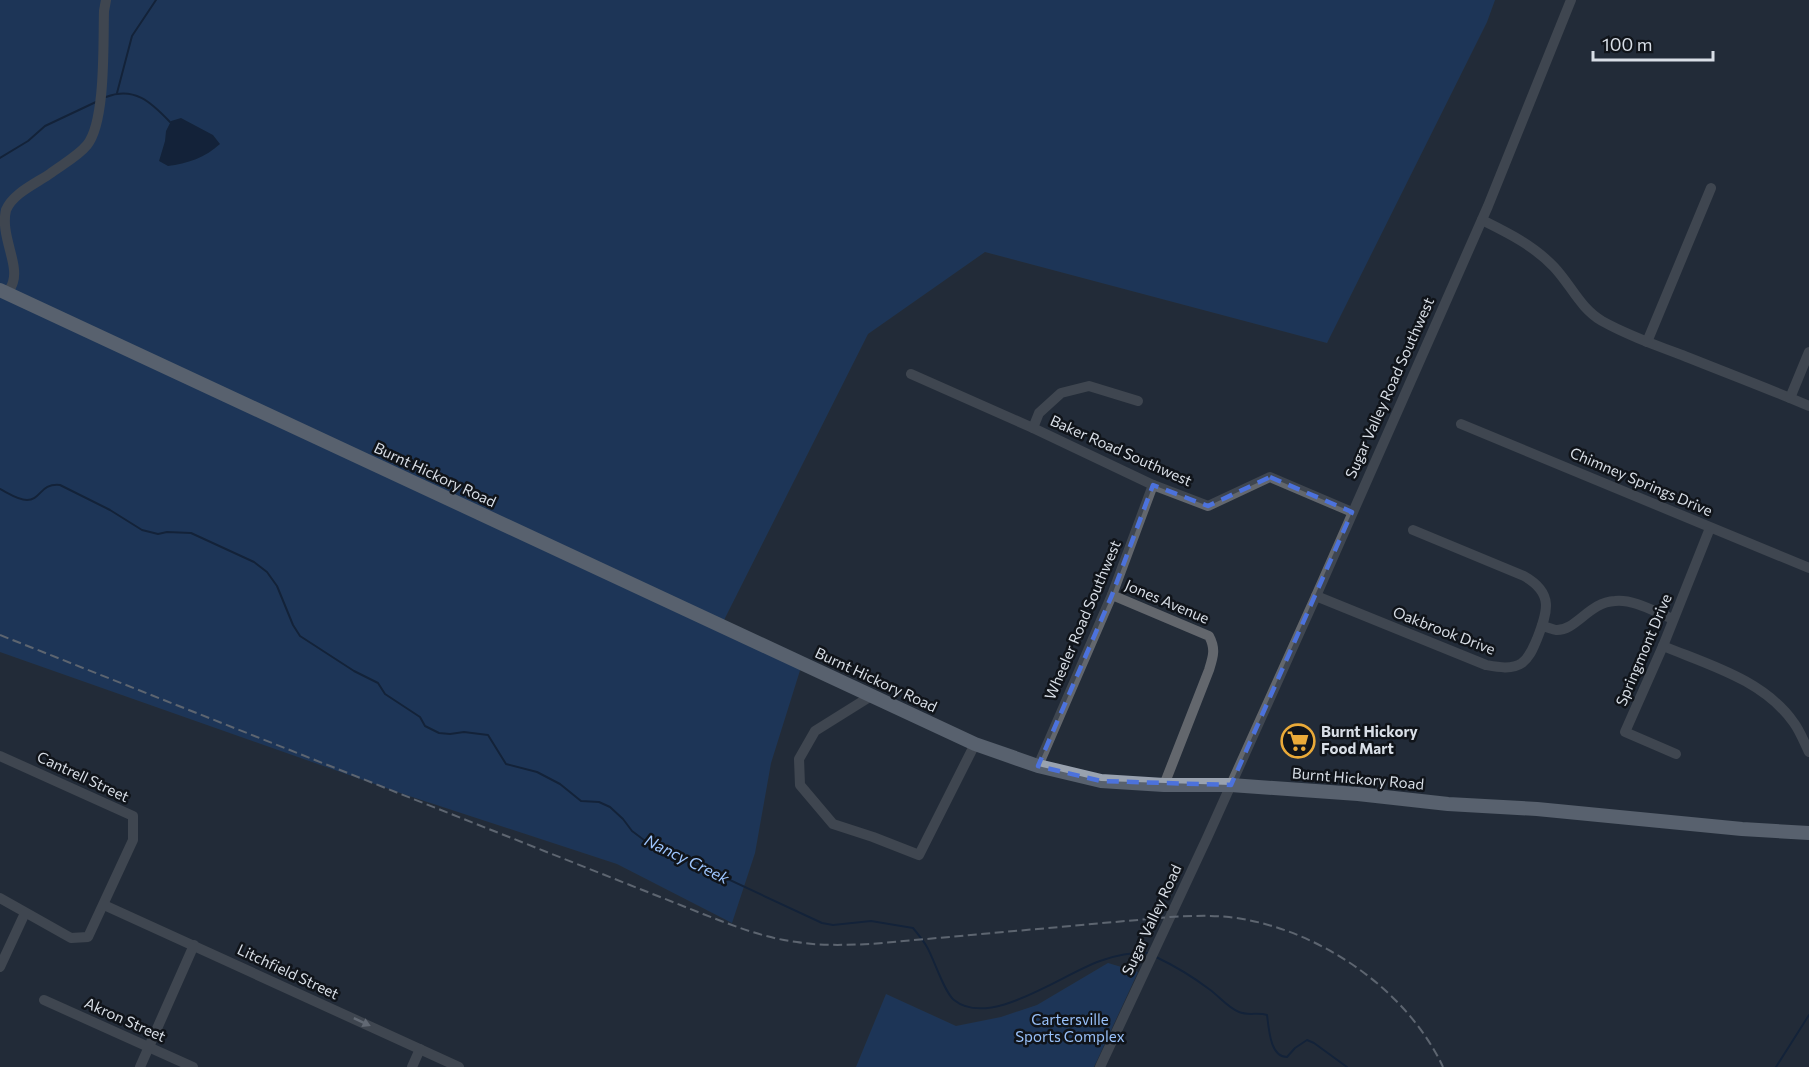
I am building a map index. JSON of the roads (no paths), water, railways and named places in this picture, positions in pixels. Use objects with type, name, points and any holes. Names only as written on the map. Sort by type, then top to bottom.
[{"type":"main road","name":"Burnt Hickory Road","points":[[4,292],[975,744],[1038,766],[1101,781],[1231,785],[1358,794],[1448,804],[1537,809],[1742,829],[1809,833]]},
{"type":"street","points":[[4,292],[14,280],[4,235],[5,213],[9,204],[74,157],[88,144],[96,127],[100,108],[106,0]]},
{"type":"street","name":"Sugar Valley Road Southwest","points":[[1231,785],[1482,220],[1571,0]]},
{"type":"street","points":[[1647,342],[1711,188]]},
{"type":"street","points":[[1482,220],[1516,237],[1541,254],[1590,313],[1603,321],[1647,342],[1809,406]]},
{"type":"street","points":[[1790,398],[1809,352]]},
{"type":"street","name":"Baker Road Southwest","points":[[911,374],[1153,485],[1208,506],[1270,477],[1352,512]]},
{"type":"street","points":[[1033,428],[1040,413],[1061,393],[1089,386],[1138,401]]},
{"type":"street","name":"Chimney Springs Drive","points":[[1461,424],[1809,568]]},
{"type":"street","name":"Wheeler Road Southwest","points":[[1038,766],[1112,595],[1153,485]]},
{"type":"street","name":"Springmont Drive","points":[[1676,754],[1625,732],[1663,646],[1710,528]]},
{"type":"street","name":"Oakbrook Drive","points":[[1316,596],[1486,665],[1499,667],[1522,663],[1531,654],[1547,615],[1544,595],[1534,581],[1413,530]]},
{"type":"street","name":"Jones Avenue","points":[[1112,595],[1209,636],[1214,647],[1214,656],[1164,784]]},
{"type":"street","points":[[1542,626],[1555,630],[1569,627],[1595,606],[1612,601],[1624,601],[1673,619]]},
{"type":"street","points":[[1663,646],[1755,686],[1778,705],[1794,723],[1809,752]]},
{"type":"street","points":[[871,696],[815,730],[799,759],[800,785],[833,824],[919,855],[975,744]]},
{"type":"street","name":"Cantrell Street","points":[[0,756],[133,816],[133,840],[104,905]]},
{"type":"street","name":"Sugar Valley Road","points":[[1100,1067],[1231,785]]},
{"type":"street","points":[[0,898],[71,938],[88,937],[104,905]]},
{"type":"street","name":"Litchfield Street","points":[[104,905],[459,1067]]},
{"type":"street","points":[[0,967],[25,913]]},
{"type":"street","points":[[140,1067],[194,945]]},
{"type":"street","name":"Akron Street","points":[[44,1000],[193,1067]]},
{"type":"street","points":[[412,1067],[420,1049]]},
{"type":"waterway","points":[[117,93],[132,36],[156,0]]},
{"type":"waterway","points":[[106,97],[125,93],[134,95],[149,102],[170,122]]},
{"type":"waterway","points":[[0,158],[28,141],[45,126],[98,101]]},
{"type":"waterway","name":"Nancy Creek","points":[[0,489],[17,498],[27,500],[48,487],[60,485],[110,510],[142,530],[158,534],[191,533],[254,562],[267,572],[277,586],[300,636],[354,671],[378,683],[385,694],[420,717],[425,726],[439,733],[464,732],[488,735],[506,764],[537,772],[560,784],[581,801],[599,802],[610,807],[632,831],[644,840],[822,923],[833,925],[871,921],[913,928],[927,947],[950,996],[970,1007],[988,1008],[1008,1003],[1103,960],[1126,954],[1149,953]]},
{"type":"waterway","name":"Nancy Creek","points":[[1156,957],[1197,980],[1235,1010],[1246,1014],[1267,1015],[1271,1041],[1281,1056],[1287,1057],[1307,1040],[1347,1067]]},
{"type":"waterway","points":[[1776,1067],[1809,1015]]},
{"type":"railway","points":[[0,635],[703,914],[773,938],[815,944],[852,945],[1170,917],[1222,916],[1262,923],[1325,948],[1355,966],[1382,987],[1427,1038],[1443,1067]]},
{"type":"place","name":"Burnt Hickory Food Mart","points":[[1298,741]]},
{"type":"park label","name":"Cartersville Sports Complex","points":[[1070,1028]]}]
